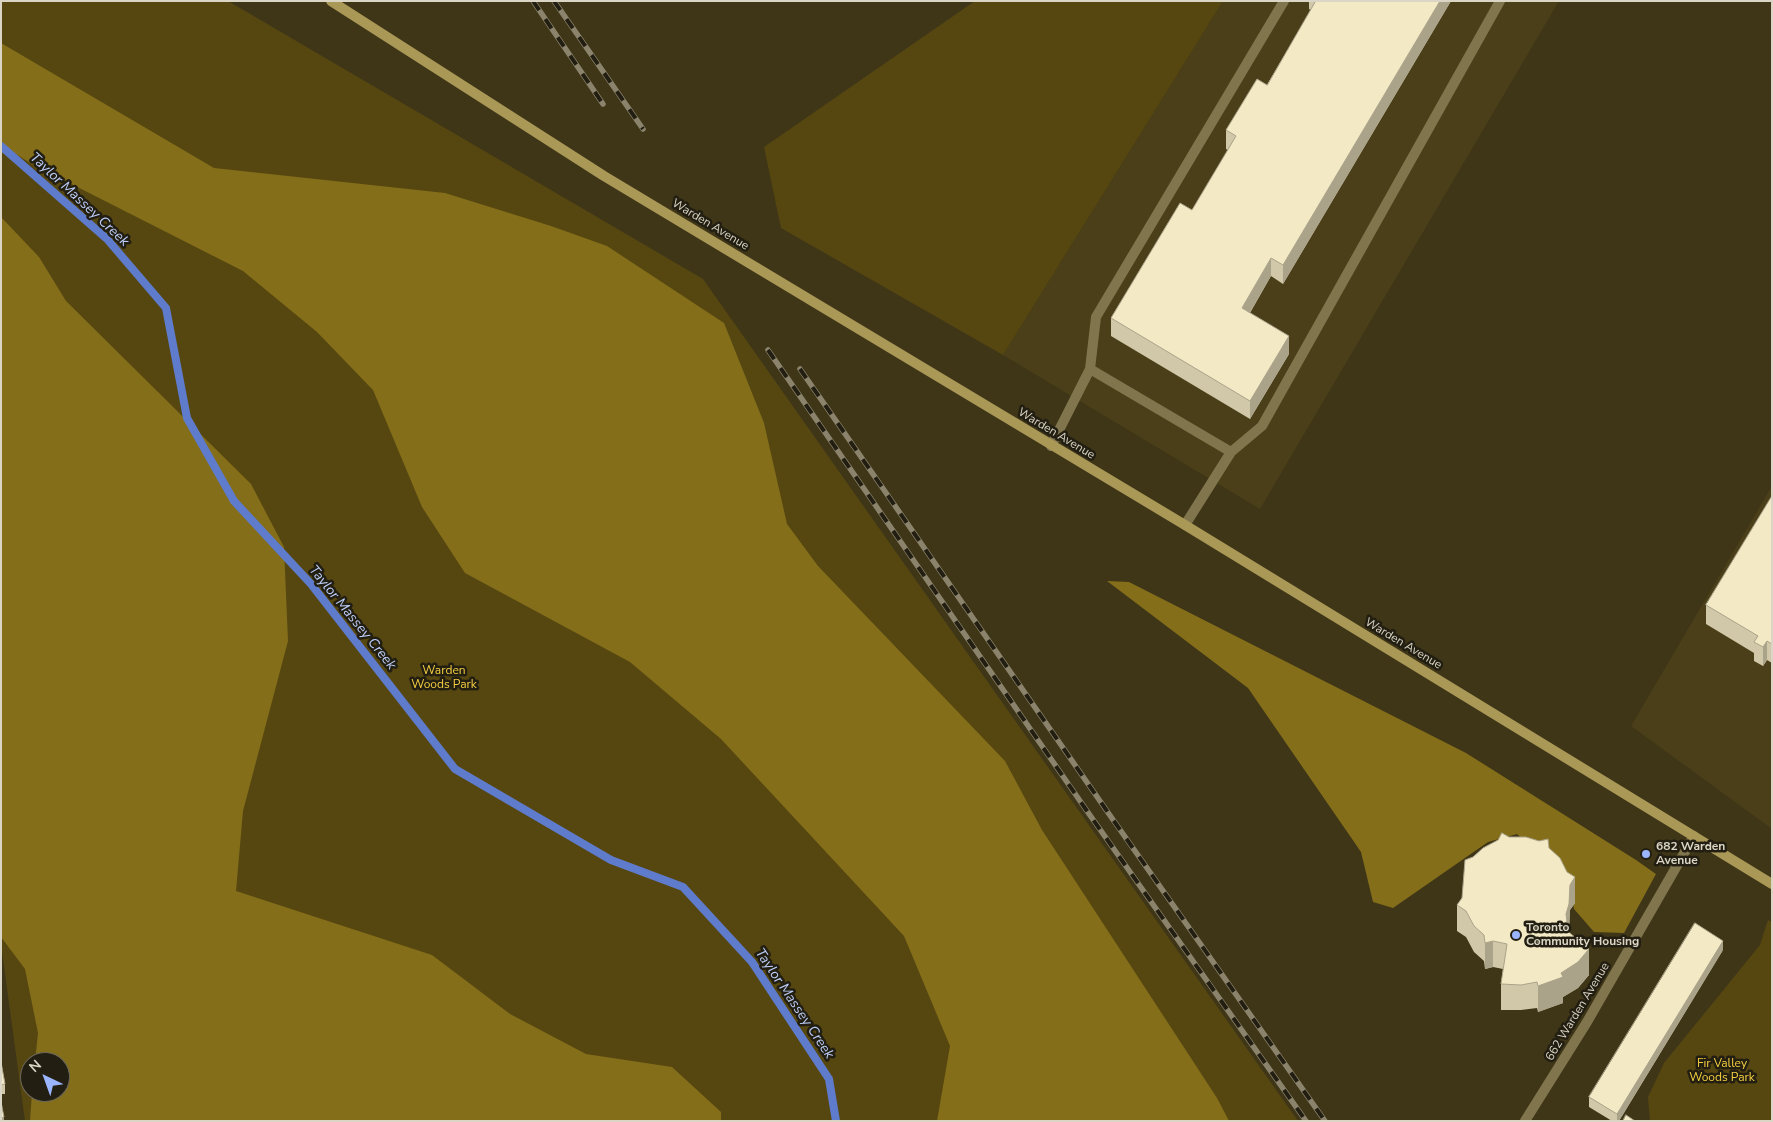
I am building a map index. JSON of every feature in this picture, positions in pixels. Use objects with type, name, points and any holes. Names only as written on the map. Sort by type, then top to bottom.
[{"type":"main road","name":"Warden Avenue","points":[[331,1],[604,176],[1185,525],[1772,884]]},
{"type":"lane","points":[[1051,446],[1090,369],[1096,317],[1284,1]]},
{"type":"lane","points":[[1185,525],[1231,452],[1262,426],[1500,1]]},
{"type":"lane","points":[[1090,369],[1231,452]]},
{"type":"lane","name":"662 Warden Avenue","points":[[1525,1121],[1592,1013],[1694,836]]},
{"type":"shaded area","points":[[1223,1],[1559,1],[1260,509],[1003,355]]},
{"type":"shaded area","points":[[1,43],[214,168],[445,193],[551,226],[607,246],[724,323],[764,423],[787,524],[818,566],[1005,761],[1042,830],[1217,1098],[1229,1121],[937,1121],[950,1046],[904,936],[721,739],[630,662],[465,573],[422,507],[373,390],[317,332],[243,271],[32,164],[1,145]]},
{"type":"shaded area","points":[[1,217],[39,257],[66,301],[251,484],[284,547],[288,641],[243,811],[236,891],[432,955],[510,1014],[586,1054],[672,1067],[721,1112],[721,1121],[30,1121],[31,1102],[70,1102],[70,1052],[36,1052],[38,1033],[25,969],[1,937]]},
{"type":"shaded area","points":[[1772,486],[1772,829],[1631,726]]},
{"type":"shaded area","points":[[1107,581],[1129,582],[1466,753],[1636,860],[1656,874],[1624,933],[1594,932],[1574,909],[1570,886],[1517,834],[1488,842],[1393,908],[1373,902],[1361,852],[1248,688]]},
{"type":"green space","name":"Warden Woods Park","points":[[1,1],[228,1],[703,279],[1298,1121],[25,1121],[22,1102],[70,1102],[70,1052],[20,1052],[20,1084],[1,944]]},
{"type":"green space","points":[[975,1],[1223,1],[1003,355],[781,228],[764,147]]},
{"type":"green space","name":"Fir Valley Woods Park","points":[[1768,920],[1772,922],[1772,1121],[1650,1121],[1648,1097],[1664,1063],[1760,945]]},
{"type":"building","points":[[1316,1],[1440,1],[1283,265],[1271,258],[1242,308],[1289,336],[1250,401],[1111,318],[1180,203],[1192,210],[1236,136],[1226,130],[1257,79],[1267,85]]},
{"type":"building","points":[[1772,496],[1772,644],[1767,641],[1763,647],[1754,642],[1758,636],[1706,605]]},
{"type":"building","name":"Toronto Community Housing","points":[[1502,833],[1509,837],[1526,837],[1539,841],[1548,839],[1549,848],[1560,858],[1567,872],[1575,877],[1570,885],[1569,904],[1566,914],[1567,922],[1559,924],[1589,949],[1578,962],[1561,973],[1563,977],[1538,986],[1537,982],[1521,985],[1501,984],[1507,944],[1493,941],[1485,943],[1484,935],[1474,926],[1466,911],[1457,905],[1462,898],[1465,860],[1473,857],[1483,848],[1498,840]]},
{"type":"building","points":[[1695,923],[1723,941],[1617,1114],[1589,1097]]},
{"type":"building","points":[[1,1062],[5,1084],[1,1085]]},
{"type":"building","points":[[1,1102],[4,1117],[1,1118]]},
{"type":"building","points":[[1626,1115],[1635,1121],[1623,1121]]},
{"type":"waterway","name":"Taylor Massey Creek","points":[[1,146],[107,239],[166,308],[187,418],[234,501],[311,584],[455,769],[611,860],[683,887],[752,962],[829,1079],[836,1121]]},
{"type":"railway","points":[[533,1],[603,104]]},
{"type":"railway","points":[[554,1],[643,129]]},
{"type":"railway","points":[[768,350],[1087,811],[1306,1121]]},
{"type":"railway","points":[[800,369],[1325,1121]]},
{"type":"place","name":"682 Warden Avenue","points":[[1646,854]]},
{"type":"place","name":"Toronto Community Housing","points":[[1516,935]]}]
